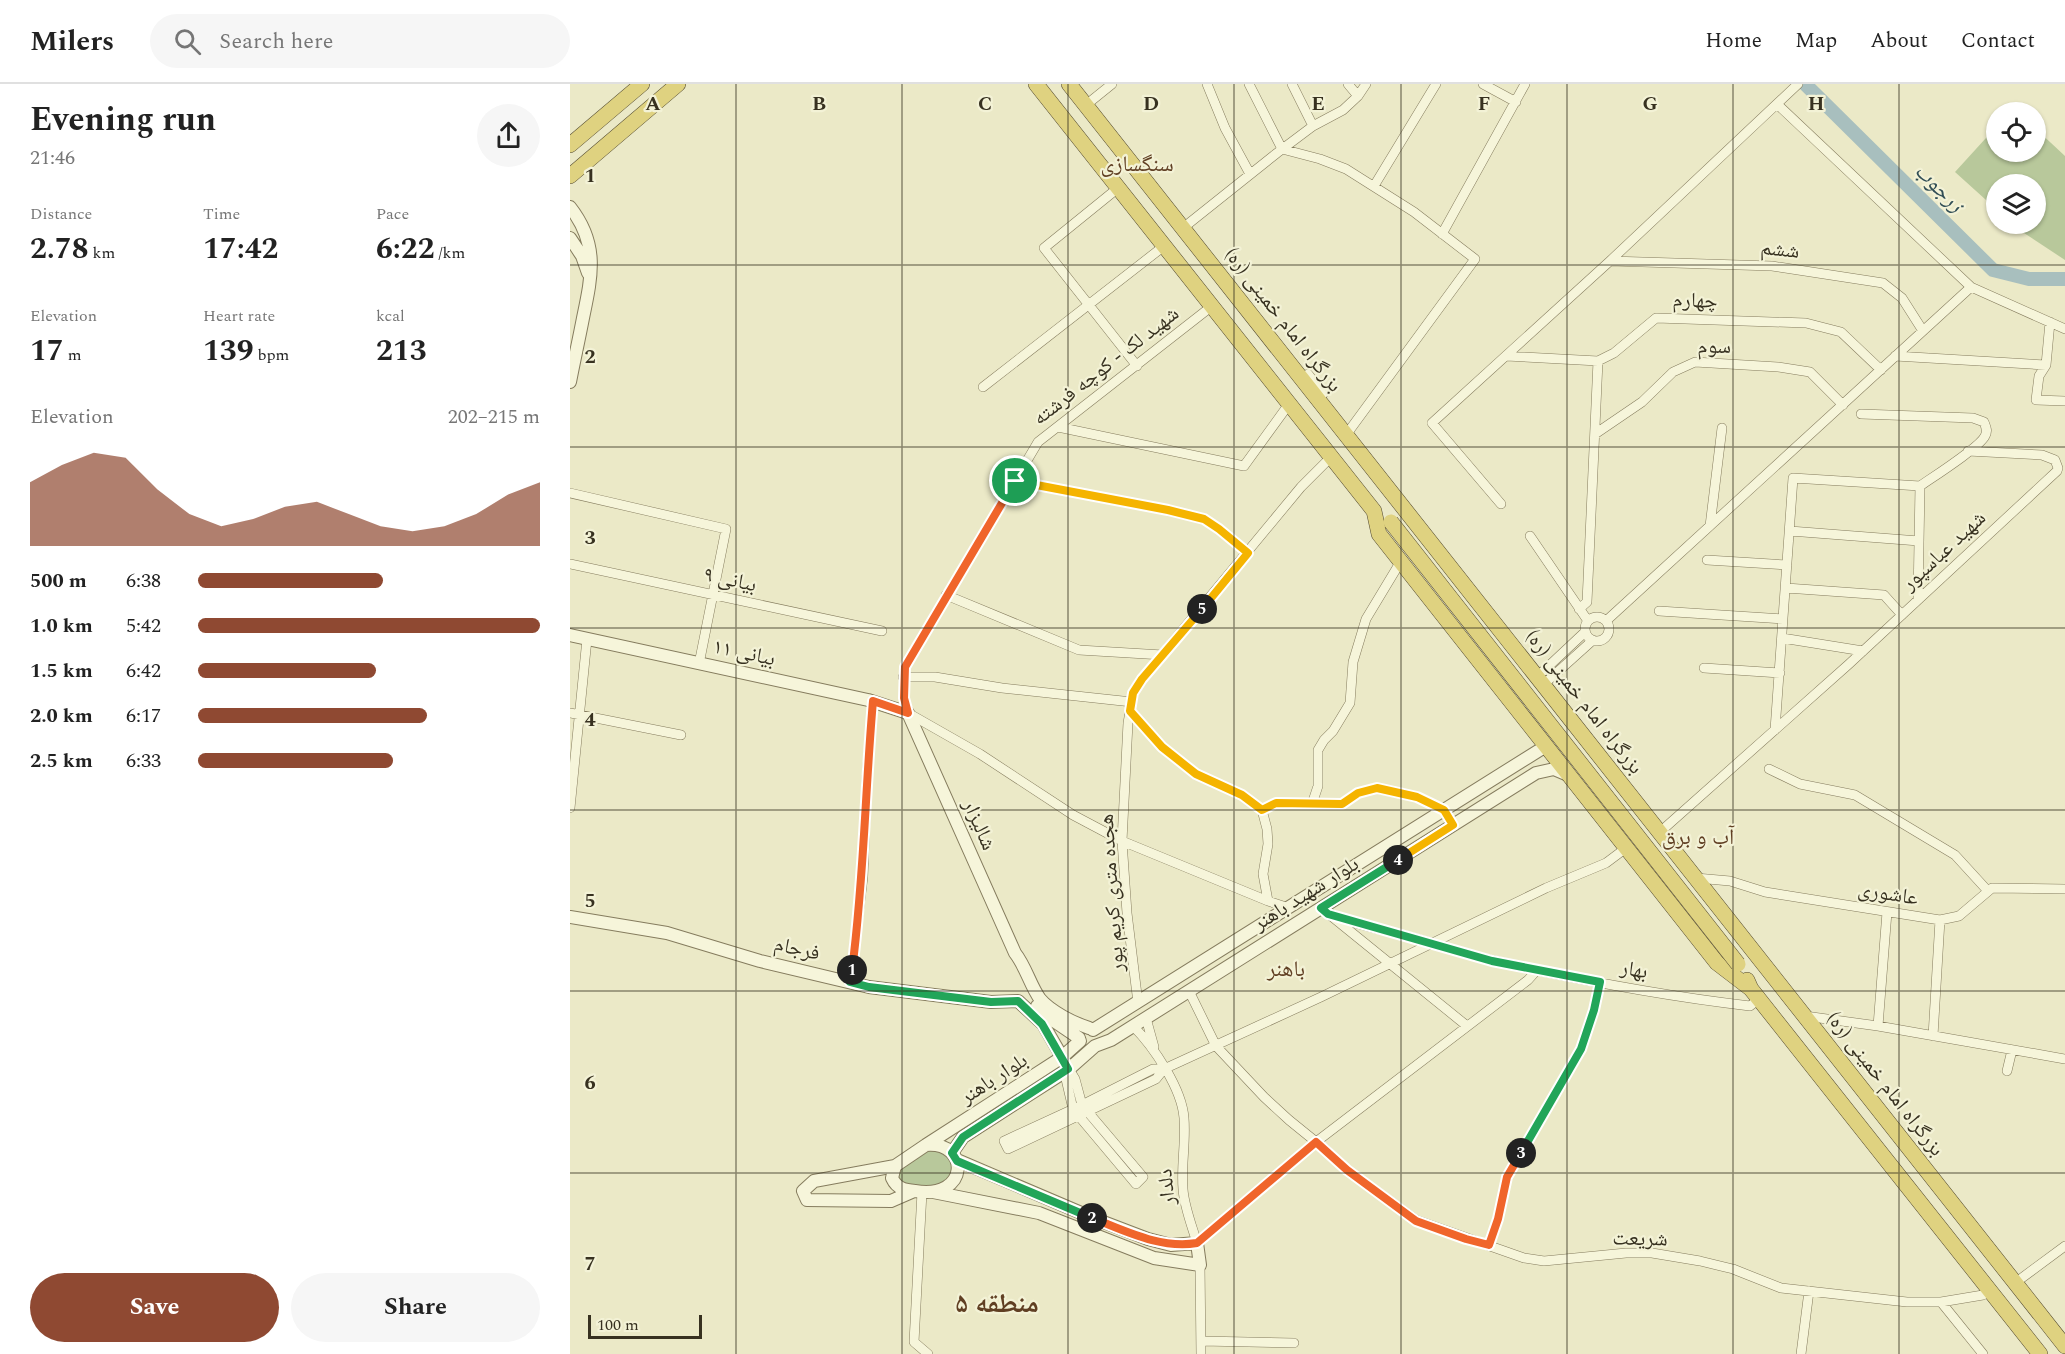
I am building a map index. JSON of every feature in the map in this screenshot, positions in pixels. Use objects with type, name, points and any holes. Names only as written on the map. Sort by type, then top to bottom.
[{"type":"highway","points":[[570,145],[642,84]]},
{"type":"highway","points":[[570,176],[678,84]]},
{"type":"highway","name":"بزرگراه امام خمینی (ره)","points":[[1036,84],[1374,511],[1378,533],[1719,966],[1755,994]]},
{"type":"highway","name":"بزرگراه امام خمینی (ره)","points":[[1069,84],[1349,432],[1540,681],[2065,1346]]},
{"type":"highway","name":"بزرگراه امام خمینی (ره)","points":[[1374,511],[1384,514],[1391,522],[1738,964],[1755,994],[2040,1354]]},
{"type":"highway","points":[[1546,746],[1553,729],[1561,721],[1564,711]]},
{"type":"highway","points":[[1546,746],[1566,736],[1580,737],[1590,744]]},
{"type":"highway","points":[[1615,834],[1631,829],[1644,812]]},
{"type":"street","points":[[1086,105],[1112,84]]},
{"type":"street","points":[[1207,84],[1225,128],[1250,174]]},
{"type":"street","points":[[1249,84],[1282,149],[1338,165],[1374,186],[1475,259],[1349,432],[1308,374]]},
{"type":"street","points":[[1292,84],[1313,126]]},
{"type":"street","points":[[1347,84],[1358,96]]},
{"type":"street","points":[[1183,228],[1313,126],[1343,110],[1358,96],[1366,84]]},
{"type":"street","points":[[1374,186],[1436,84]]},
{"type":"street","points":[[1484,84],[1515,102]]},
{"type":"street","points":[[1442,234],[1525,84]]},
{"type":"street","points":[[1501,504],[1432,423],[1610,261],[1798,84]]},
{"type":"street","points":[[1779,102],[1971,287],[2065,329]]},
{"type":"street","points":[[1118,188],[1044,248],[1137,366]]},
{"type":"street","points":[[570,207],[583,224],[592,259],[590,283],[570,382]]},
{"type":"street","points":[[570,238],[585,261],[590,283]]},
{"type":"street","points":[[983,387],[1164,246]]},
{"type":"street","name":"ششم","points":[[1610,261],[1772,266],[1883,283],[1902,298],[1923,331]]},
{"type":"street","points":[[1606,621],[1971,287]]},
{"type":"street","name":"شهید لک - کوچه فرشته","points":[[908,713],[904,698],[905,667],[1038,442],[1212,306]]},
{"type":"street","name":"چهارم","points":[[1598,361],[1614,353],[1656,318],[1806,322],[1841,332],[1881,370]]},
{"type":"street","points":[[2050,322],[2046,365],[2039,376],[2036,400],[2065,401]]},
{"type":"street","points":[[1506,356],[1598,361],[1587,602],[1579,609]]},
{"type":"street","points":[[1896,356],[2046,365]]},
{"type":"street","name":"سوم","points":[[1595,434],[1642,402],[1672,372],[1695,362],[1778,367],[1810,372],[1843,405]]},
{"type":"street","points":[[1058,427],[1244,466],[1289,404]]},
{"type":"street","points":[[1775,730],[1793,478],[1920,486],[1968,451],[1987,433],[1984,422],[1979,419],[1861,414]]},
{"type":"street","points":[[1710,525],[1722,428]]},
{"type":"street","name":"شهید عباسپور","points":[[1660,832],[1863,651],[2058,468],[2055,460],[2042,455],[1968,451]]},
{"type":"street","name":"هجده متری کریم پور","points":[[1138,1003],[1127,913],[1122,841],[1128,723],[1133,693],[1142,679],[1301,487],[1331,457]]},
{"type":"street","points":[[1015,481],[1204,519],[1248,553]]},
{"type":"street","points":[[1918,600],[1920,486]]},
{"type":"street","points":[[570,493],[726,529],[699,664]]},
{"type":"street","points":[[1790,531],[1919,541]]},
{"type":"street","points":[[1530,536],[1588,621],[1586,632],[1540,681]]},
{"type":"street","points":[[1707,560],[1787,565]]},
{"type":"street","points":[[1312,804],[1318,786],[1318,750],[1350,703],[1353,662],[1366,619],[1401,561]]},
{"type":"street","name":"بیانی ۹","points":[[570,564],[882,631]]},
{"type":"street","points":[[1785,588],[1884,595],[1902,615]]},
{"type":"street","points":[[946,595],[1079,650],[1163,655]]},
{"type":"street","points":[[1659,611],[1783,619]]},
{"type":"street","points":[[1540,681],[1593,640],[1601,640],[1607,635],[1609,628],[1606,621],[1599,617],[1588,621]]},
{"type":"street","points":[[1586,632],[1593,640]]},
{"type":"street","name":"بیانی ۱۱","points":[[570,635],[873,701],[908,713]]},
{"type":"street","points":[[1782,638],[1863,651]]},
{"type":"street","points":[[570,808],[587,639]]},
{"type":"street","points":[[1704,668],[1780,673]]},
{"type":"street","points":[[903,677],[934,677],[1131,706],[1162,747],[1196,774],[1242,795],[1262,810],[1268,844],[1263,874],[1268,901]]},
{"type":"street","points":[[850,982],[863,877],[867,774],[873,701]]},
{"type":"street","points":[[570,713],[681,735]]},
{"type":"street","points":[[908,713],[980,754],[1072,815],[1122,841],[1288,908]]},
{"type":"street","name":"شالیزار","points":[[908,713],[1014,953],[1020,960],[1028,997],[1051,1019],[1079,1039]]},
{"type":"street","name":"بلوار شهید باهنر","points":[[1091,1029],[1138,1003],[1546,746]]},
{"type":"street","name":"بلوار شهید باهنر","points":[[1095,1046],[1111,1040],[1325,911],[1409,853],[1540,771],[1556,769],[1570,777]]},
{"type":"street","points":[[1769,769],[1800,784],[1855,795],[1955,855],[1988,890],[1992,888],[2065,889]]},
{"type":"street","points":[[1262,810],[1276,803],[1342,804],[1358,793],[1377,788],[1417,797],[1444,810],[1453,825]]},
{"type":"street","points":[[1400,838],[1409,853]]},
{"type":"street","points":[[1080,1111],[1004,1141],[1008,1149],[1080,1111],[1153,1069],[1164,1069],[1216,1046],[1546,888],[1606,862],[1626,848]]},
{"type":"street","name":"عاشوری","points":[[1696,878],[1730,881],[1765,892],[1940,921],[1959,916],[1988,890]]},
{"type":"street","points":[[1325,911],[1467,1026]]},
{"type":"street","name":"بهار","points":[[1325,911],[1492,961],[1537,970],[1688,998],[1750,1006],[1755,994]]},
{"type":"street","points":[[1878,1026],[1887,912]]},
{"type":"street","name":"فرجام","points":[[570,917],[667,933],[760,961],[880,988],[980,1001],[1028,997]]},
{"type":"street","points":[[1933,1036],[1940,921]]},
{"type":"street","points":[[954,1157],[957,1176],[952,1184],[943,1190],[923,1192],[891,1201],[807,1200],[803,1191],[814,1181],[895,1166],[926,1145],[940,1146],[954,1157],[1093,1218],[1171,1245],[1197,1243],[1316,1142],[1528,980],[1537,970]]},
{"type":"street","points":[[1489,1245],[1498,1219],[1507,1177],[1581,1049],[1594,1010],[1600,982]]},
{"type":"street","name":"شریعت","points":[[1189,991],[1216,1046],[1273,1105],[1347,1170],[1416,1221],[1524,1258],[1544,1261],[1626,1253],[1652,1253],[1733,1269],[1781,1288],[1907,1302],[1941,1302],[1983,1295],[1990,1291]]},
{"type":"street","points":[[1028,997],[1065,1063],[1066,1079],[1080,1111],[1136,1184],[1143,1177],[1080,1111]]},
{"type":"street","name":"شالیزار","points":[[1028,997],[1040,999],[1052,1009],[1091,1029]]},
{"type":"street","points":[[1805,1016],[1878,1026],[2065,1059]]},
{"type":"street","points":[[1146,1018],[1158,1058]]},
{"type":"street","points":[[1133,1026],[1158,1058]]},
{"type":"street","points":[[1084,1029],[1091,1029],[1099,1037],[1095,1046],[1086,1047],[1079,1039],[1084,1029]]},
{"type":"street","name":"بلوار باهنر","points":[[954,1157],[963,1137],[1065,1063],[1079,1039]]},
{"type":"street","name":"بلوار باهنر","points":[[926,1145],[1095,1046]]},
{"type":"street","points":[[2007,1071],[2012,1050]]},
{"type":"street","name":"دلدار","points":[[1158,1058],[1183,1104],[1185,1121],[1183,1190],[1197,1243],[1200,1265],[1201,1354]]},
{"type":"street","points":[[895,1166],[892,1178],[894,1183],[903,1189],[973,1199],[1039,1213],[1154,1258],[1200,1265]]},
{"type":"street","points":[[923,1192],[914,1342],[928,1354]]},
{"type":"street","points":[[2015,1283],[2065,1246]]},
{"type":"street","points":[[1801,1354],[1809,1291]]},
{"type":"street","points":[[1941,1302],[1983,1354]]},
{"type":"street","points":[[1202,1341],[1294,1343]]},
{"type":"green space","points":[[1986,138],[1986,162],[2046,162],[2046,138],[2065,156],[2065,260],[2026,234],[2046,234],[2046,174],[1986,174],[1986,200],[1955,172]]},
{"type":"green space","points":[[929,1149],[948,1156],[952,1175],[935,1188],[900,1184],[896,1176],[898,1168]]},
{"type":"waterway","name":"زرجوب","points":[[1805,84],[1993,270],[2029,279],[2065,279]]},
{"type":"district","name":"سنگسازی","points":[[1137,164]]},
{"type":"district","name":"آب و برق","points":[[1698,837]]},
{"type":"district","name":"باهنر","points":[[1286,969]]},
{"type":"district","name":"منطقه ۵","points":[[997,1304]]},
{"type":"route","points":[[1015,481],[1204,519],[1248,553],[1142,679],[1133,693],[1130,711],[1162,747],[1196,774],[1242,795],[1262,810],[1276,803],[1342,804],[1358,793],[1377,788],[1417,797],[1444,810],[1453,825],[1321,908],[1328,914],[1492,961],[1600,982],[1594,1010],[1581,1049],[1507,1177],[1498,1219],[1489,1245],[1416,1221],[1347,1170],[1316,1142],[1197,1243],[1183,1245],[1171,1245],[1149,1239],[1093,1218],[957,1161],[952,1153],[963,1137],[1068,1069],[1042,1024],[1018,1001],[991,1002],[869,987],[850,982],[863,877],[867,774],[873,701],[908,713],[904,698],[905,667],[1015,481]]}]
